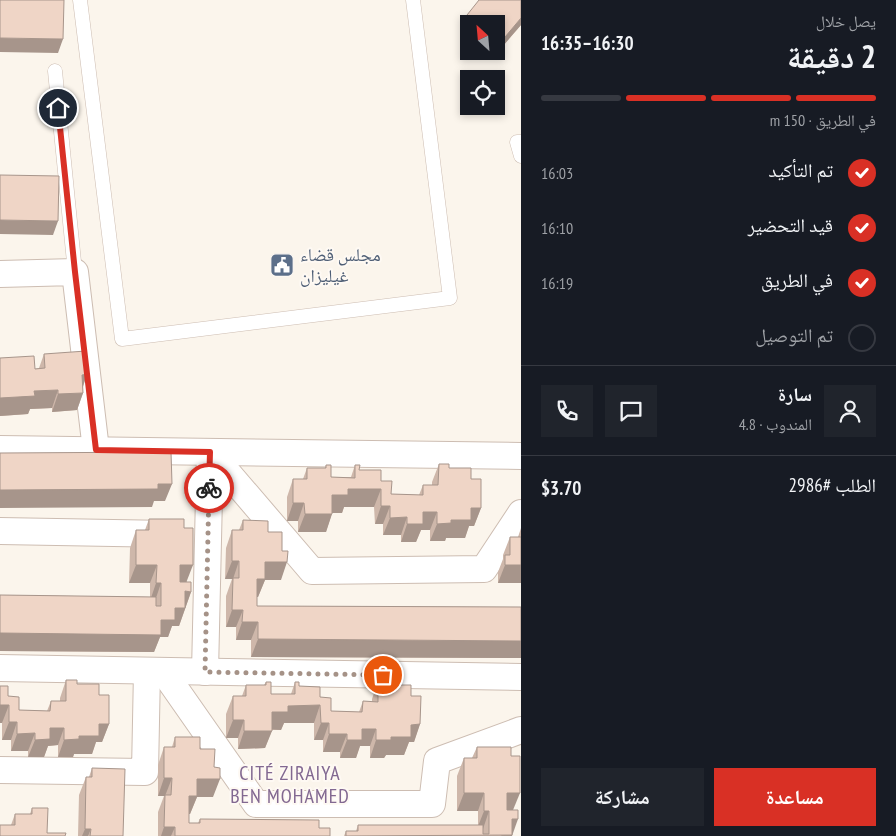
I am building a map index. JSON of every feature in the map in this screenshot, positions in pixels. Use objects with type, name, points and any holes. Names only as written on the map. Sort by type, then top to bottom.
[{"type":"street","points":[[0,274],[75,272],[96,450]]},
{"type":"street","points":[[0,449],[521,456]]},
{"type":"street","points":[[210,452],[312,571],[484,569],[521,512]]},
{"type":"street","points":[[205,672],[210,452]]},
{"type":"street","points":[[0,531],[208,534]]},
{"type":"street","points":[[0,668],[521,677]]},
{"type":"street","points":[[155,671],[256,804],[432,804],[437,760],[521,730]]},
{"type":"street","points":[[0,770],[145,772],[155,671]]},
{"type":"lane","points":[[80,0],[122,339],[450,298],[413,0]]},
{"type":"lane","points":[[54,71],[75,272]]},
{"type":"lane","points":[[521,142],[517,142],[521,156]]},
{"type":"building","points":[[0,0],[64,0],[63,39],[0,38]]},
{"type":"building","points":[[479,0],[521,0],[521,18],[505,37],[505,15],[467,15]]},
{"type":"building","points":[[0,175],[59,176],[58,221],[0,220]]},
{"type":"building","points":[[86,351],[87,374],[82,375],[83,393],[58,394],[58,390],[34,391],[35,396],[0,398],[0,358],[34,356],[35,369],[45,368],[44,354]]},
{"type":"building","points":[[171,452],[172,484],[158,484],[158,489],[0,490],[0,453]]},
{"type":"building","points":[[439,464],[449,464],[449,468],[471,468],[471,479],[481,479],[481,508],[471,508],[471,520],[451,520],[451,523],[437,524],[437,512],[423,512],[423,524],[407,524],[407,517],[390,518],[390,506],[381,506],[381,489],[348,489],[348,495],[332,495],[332,514],[305,514],[304,503],[293,503],[293,479],[307,479],[307,468],[326,468],[326,465],[331,465],[331,477],[355,478],[355,465],[360,465],[359,470],[381,470],[381,481],[392,481],[391,494],[423,495],[423,485],[438,485]]},
{"type":"building","points":[[149,519],[184,519],[184,528],[193,528],[193,565],[180,565],[180,582],[191,582],[191,592],[185,591],[185,608],[175,608],[175,620],[161,620],[161,635],[0,633],[0,595],[156,597],[156,606],[161,606],[161,583],[156,583],[157,565],[136,565],[136,530],[149,530]]},
{"type":"building","points":[[243,520],[268,521],[268,532],[282,532],[282,551],[288,551],[287,562],[265,562],[265,579],[257,579],[257,606],[521,607],[521,641],[258,639],[258,622],[242,622],[243,610],[232,610],[233,578],[239,578],[239,561],[232,561],[232,530],[243,530]]},
{"type":"building","points":[[510,537],[521,537],[521,565],[505,565],[505,555],[510,555]]},
{"type":"building","points":[[66,680],[77,680],[77,684],[99,684],[99,695],[109,695],[109,724],[99,724],[99,736],[79,736],[79,739],[64,740],[64,728],[50,728],[50,739],[35,740],[35,733],[17,734],[17,722],[9,722],[9,705],[0,705],[0,686],[8,686],[8,696],[19,697],[19,710],[50,711],[51,701],[66,701]]},
{"type":"building","points":[[378,681],[389,681],[389,685],[411,685],[411,696],[421,696],[420,724],[411,725],[411,737],[391,737],[391,740],[376,740],[376,729],[362,729],[362,740],[347,740],[347,734],[329,734],[329,723],[321,723],[320,705],[288,706],[288,712],[272,712],[272,731],[244,731],[244,720],[233,720],[233,696],[246,696],[246,685],[266,685],[266,682],[271,682],[271,694],[295,694],[295,682],[299,682],[299,686],[320,687],[320,697],[331,698],[331,711],[362,712],[363,701],[378,702]]},
{"type":"building","points":[[175,737],[200,737],[200,749],[215,749],[214,767],[220,768],[220,779],[197,779],[197,796],[189,796],[189,823],[200,823],[200,819],[319,820],[319,828],[330,828],[330,836],[175,836],[175,827],[164,827],[165,795],[171,795],[172,778],[164,778],[164,747],[175,747]]},
{"type":"building","points":[[477,747],[511,747],[511,756],[520,756],[520,793],[507,793],[507,810],[518,810],[518,819],[512,819],[512,835],[346,836],[346,831],[358,831],[358,825],[483,825],[483,834],[489,834],[489,811],[484,811],[484,793],[464,793],[464,758],[477,758]]},
{"type":"building","points":[[92,768],[125,769],[123,836],[90,836],[91,829],[85,829],[86,777],[92,777]]},
{"type":"building","points":[[32,808],[48,808],[47,833],[66,833],[65,836],[0,836],[0,825],[15,825],[15,814],[32,814]]},
{"type":"way so far","points":[[209,488],[205,672],[383,675]]},
{"type":"place","name":"مجلس قضاء غيليزان","points":[[282,265]]},
{"type":"district","name":"CITÉ ZIRAIYA BEN MOHAMED","points":[[290,784]]},
{"type":"route","points":[[58,108],[96,450],[210,452],[209,488]]}]
